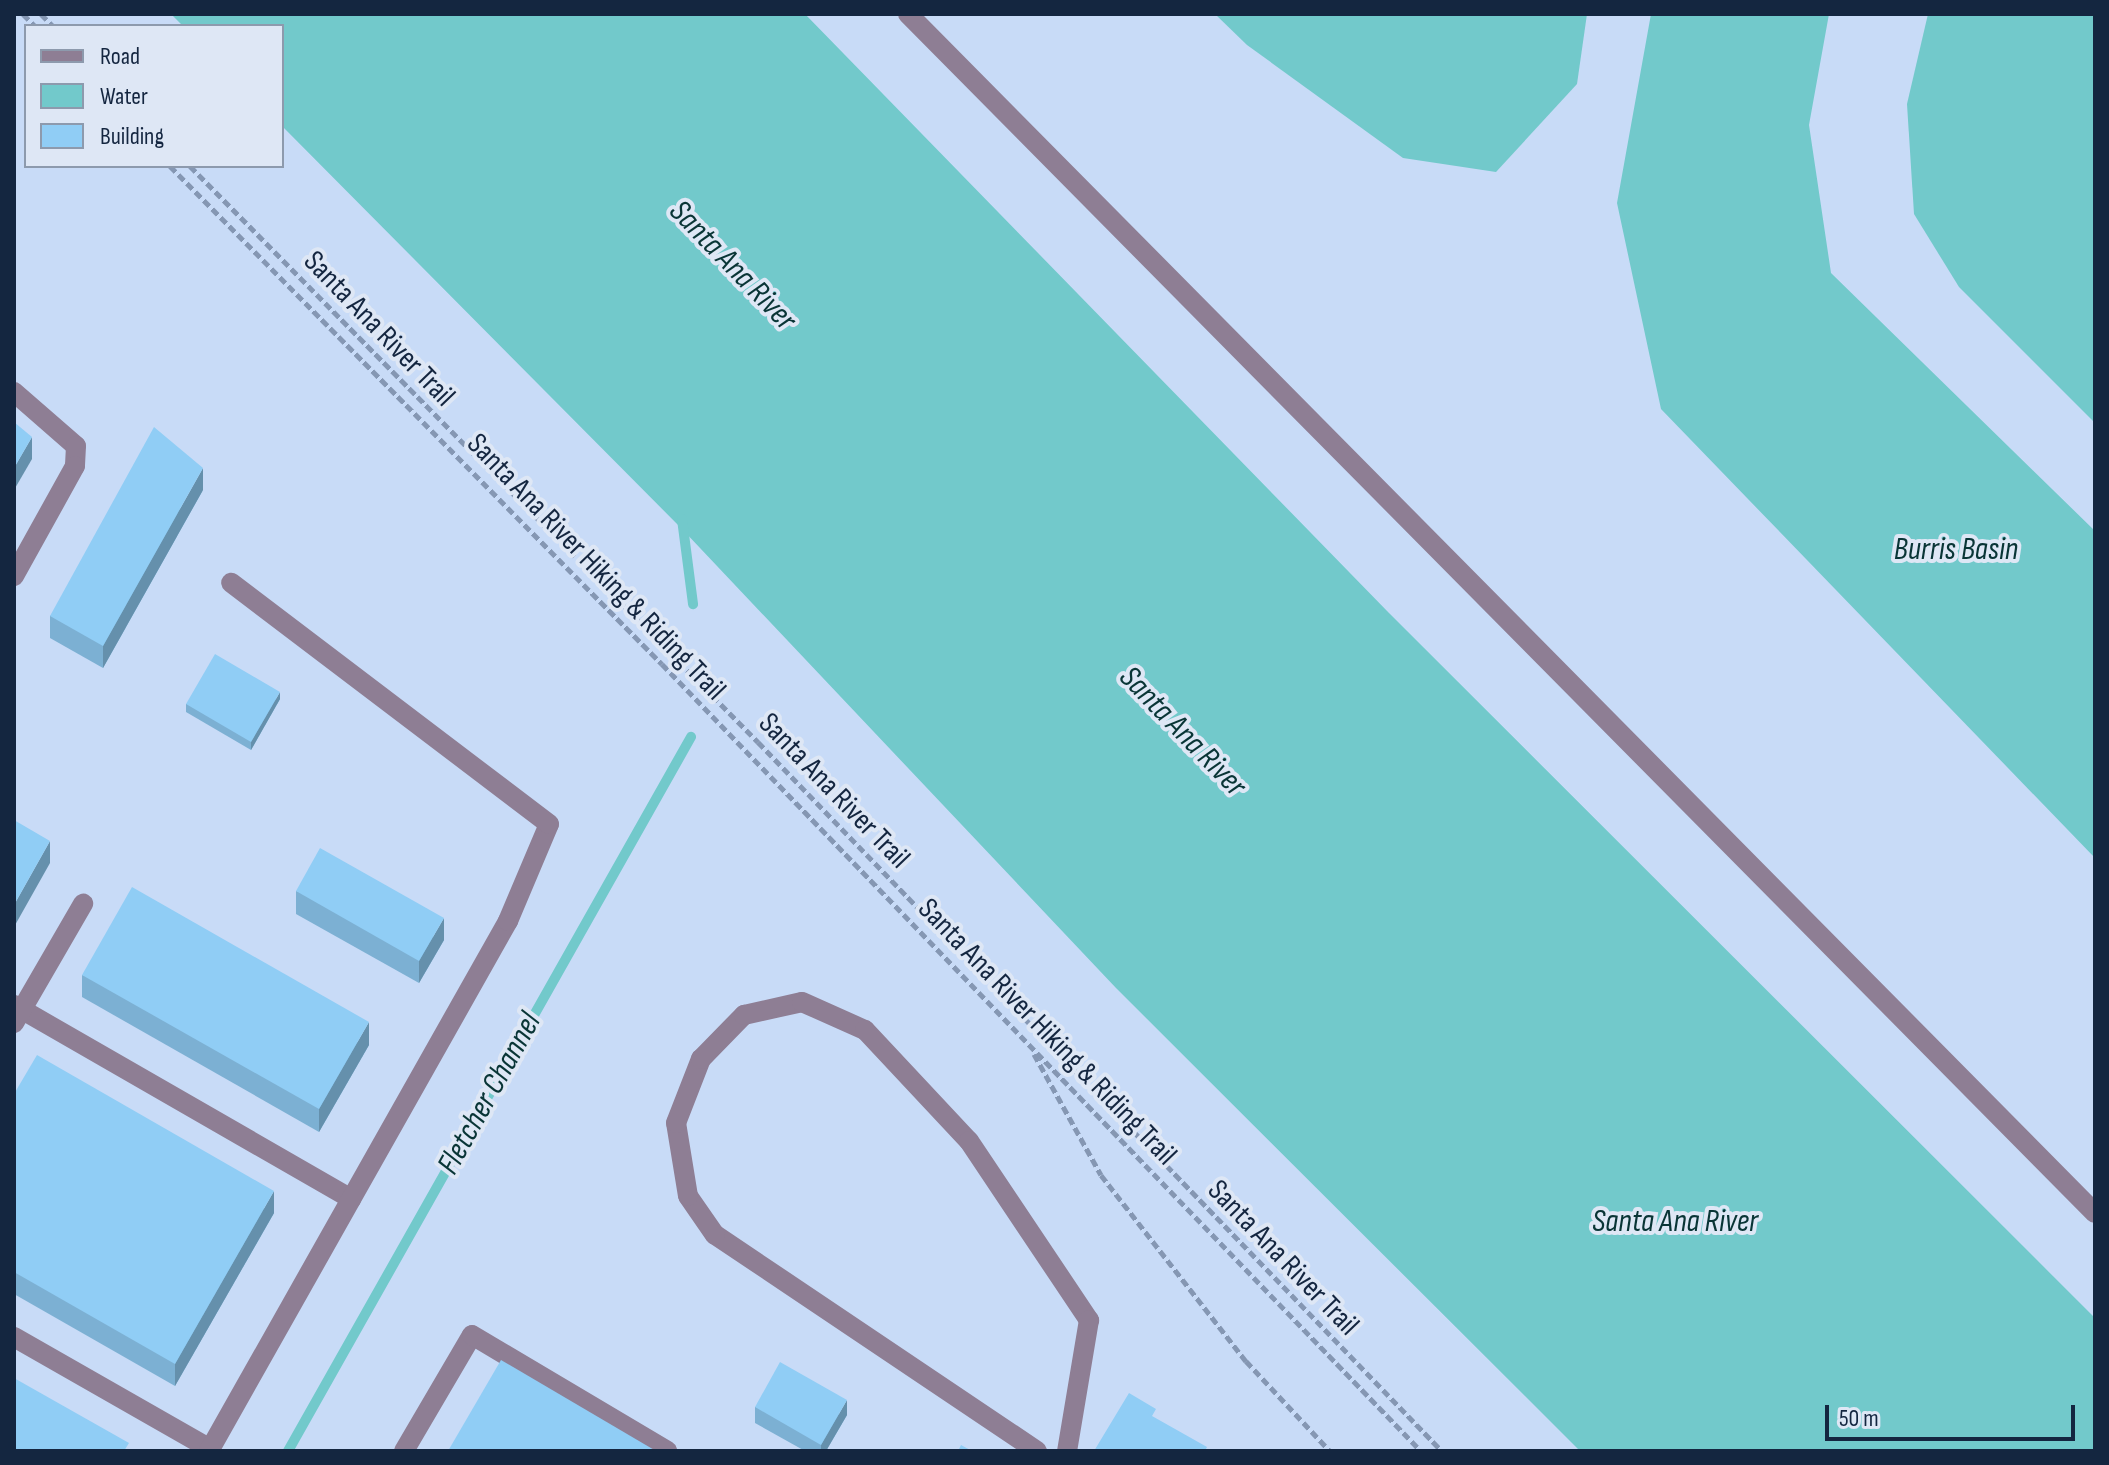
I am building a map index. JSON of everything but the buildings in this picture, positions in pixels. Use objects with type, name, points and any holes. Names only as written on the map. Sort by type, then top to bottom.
[{"type":"lane","points":[[908,14],[2095,1213]]},
{"type":"lane","points":[[14,392],[76,446],[75,466],[14,576]]},
{"type":"lane","points":[[14,1337],[210,1450],[508,921],[549,824],[231,583]]},
{"type":"lane","points":[[83,904],[17,1012],[351,1199]]},
{"type":"lane","points":[[1037,1451],[715,1235],[688,1196],[676,1123],[701,1059],[744,1015],[802,1002],[865,1030],[969,1141],[1089,1320],[1067,1451]]},
{"type":"lane","points":[[404,1451],[472,1335],[667,1451]]},
{"type":"path","name":"Santa Ana River Hiking & Riding Trail","points":[[172,168],[1421,1451]]},
{"type":"path","name":"Santa Ana River Trail","points":[[192,168],[758,742],[1442,1451]]},
{"type":"path","points":[[1030,1046],[1101,1175],[1246,1361],[1330,1451]]},
{"type":"water","name":"Santa Ana River","points":[[171,14],[805,14],[1389,613],[2095,1318],[2095,1451],[1580,1451],[1116,988],[683,530],[284,128],[284,24],[181,24]]},
{"type":"water","points":[[1215,14],[1587,14],[1577,84],[1496,172],[1403,158],[1247,45]]},
{"type":"water","name":"Burris Basin","points":[[1651,14],[1829,14],[1809,125],[1831,273],[2095,531],[2095,858],[1661,409],[1617,203]]},
{"type":"water","points":[[1928,14],[2095,14],[2095,423],[1959,287],[1914,214],[1907,104]]},
{"type":"waterway","points":[[682,519],[693,604]]},
{"type":"waterway","name":"Fletcher Channel","points":[[288,1451],[691,737]]}]
